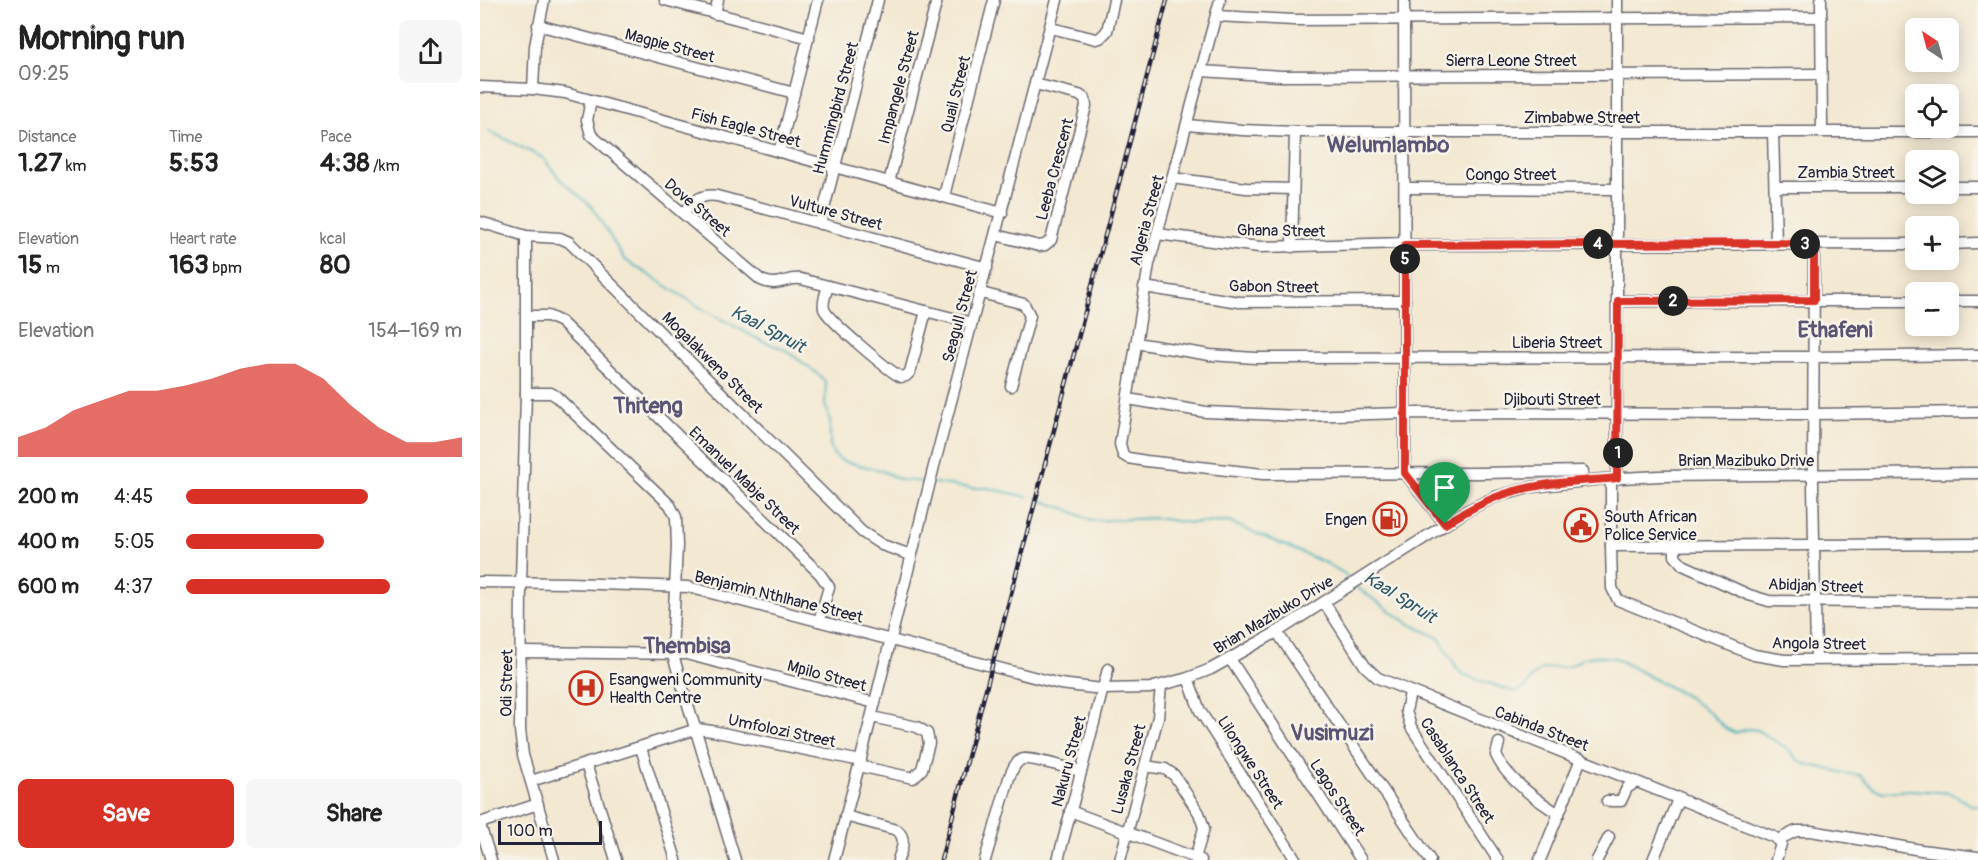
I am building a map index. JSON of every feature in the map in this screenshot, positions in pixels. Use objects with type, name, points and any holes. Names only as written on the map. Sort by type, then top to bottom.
[{"type":"street","points":[[533,89],[535,46],[544,0]]},
{"type":"street","points":[[665,0],[809,38]]},
{"type":"street","points":[[715,14],[718,0]]},
{"type":"street","points":[[779,152],[818,0]]},
{"type":"street","name":"Hummingbird Street","points":[[820,224],[878,0]]},
{"type":"street","name":"Impangele Street","points":[[889,182],[937,0]]},
{"type":"street","name":"Quail Street","points":[[944,196],[994,0]]},
{"type":"street","name":"Seagull Street","points":[[834,860],[934,466],[1057,0]]},
{"type":"street","points":[[1050,28],[1100,38],[1107,31],[1114,0]]},
{"type":"street","name":"Algeria Street","points":[[1220,0],[1144,287],[1120,444],[1121,452],[1128,458],[1247,473],[1405,473]]},
{"type":"street","points":[[1404,0],[1405,473],[1445,524]]},
{"type":"street","name":"Angola Street","points":[[1617,0],[1618,414],[1611,546],[1612,588],[1616,597],[1622,602],[1754,655],[1772,659],[1978,659]]},
{"type":"street","points":[[1821,0],[1822,132]]},
{"type":"street","points":[[1216,16],[1294,20],[1821,17]]},
{"type":"street","name":"Magpie Street","points":[[538,25],[794,93]]},
{"type":"street","name":"Sierra Leone Street","points":[[1202,71],[1281,76],[1821,74]]},
{"type":"street","name":"Leeba Crescent","points":[[996,236],[1040,246],[1045,245],[1051,240],[1061,202],[1086,103],[1079,95],[1035,84]]},
{"type":"street","name":"Fish Eagle Street","points":[[480,87],[565,93],[1002,213]]},
{"type":"street","name":"Dove Street","points":[[591,100],[586,120],[591,135],[756,276],[766,282],[774,284],[796,279],[972,322]]},
{"type":"street","name":"Zimbabwe Street","points":[[1187,125],[1295,132],[1978,132]]},
{"type":"street","points":[[1292,247],[1295,132]]},
{"type":"street","points":[[1773,132],[1776,243]]},
{"type":"street","points":[[1172,178],[1246,188],[1293,189]]},
{"type":"street","name":"Zambia Street","points":[[1776,187],[1905,187]]},
{"type":"street","points":[[1959,187],[1978,187]]},
{"type":"street","name":"Congo Street","points":[[1405,188],[1617,189]]},
{"type":"street","name":"Vulture Street","points":[[683,213],[699,197],[708,195],[987,268]]},
{"type":"street","name":"Mogalakwena Street","points":[[480,222],[526,236],[560,238],[569,242],[862,531],[882,545],[911,555]]},
{"type":"street","name":"Ghana Street","points":[[1157,234],[1244,246],[1292,247],[1405,244],[1905,244]]},
{"type":"street","name":"Odi Street","points":[[526,236],[526,393],[520,583],[520,736],[523,755],[554,860]]},
{"type":"street","points":[[1959,244],[1978,243]]},
{"type":"street","points":[[1814,244],[1813,475],[1816,659]]},
{"type":"street","points":[[828,286],[824,303],[827,314],[884,365],[901,377],[910,372],[926,311]]},
{"type":"street","name":"Gabon Street","points":[[1144,287],[1239,302],[1405,301]]},
{"type":"street","points":[[981,293],[1022,303],[1029,310],[1030,316],[1011,386]]},
{"type":"street","points":[[1618,301],[1905,301]]},
{"type":"street","points":[[1959,301],[1978,301]]},
{"type":"street","name":"Emanuel Mabje Street","points":[[526,316],[548,315],[561,322],[820,574],[829,587],[819,621]]},
{"type":"street","name":"Liberia Street","points":[[1136,343],[1231,357],[1978,355]]},
{"type":"street","points":[[526,393],[551,393],[556,396],[673,508],[676,525],[672,652],[735,860]]},
{"type":"street","name":"Djibouti Street","points":[[1128,399],[1206,412],[1300,416],[1405,413],[1978,412]]},
{"type":"street","points":[[1405,473],[1583,471]]},
{"type":"street","name":"Brian Mazibuko Drive","points":[[890,640],[1060,684],[1102,689],[1161,686],[1188,678],[1230,660],[1445,524],[1480,504],[1513,491],[1541,485],[1614,478],[1685,475],[1978,473]]},
{"type":"street","name":"Abidjan Street","points":[[1675,544],[1675,556],[1680,563],[1749,595],[1769,601],[1978,603]]},
{"type":"street","points":[[1611,546],[1978,544]]},
{"type":"street","name":"Benjamin Nthlhane Street","points":[[480,582],[675,586],[714,593],[890,640]]},
{"type":"street","name":"Cabinda Street","points":[[1324,602],[1371,673],[1386,683],[1679,797],[1780,842]]},
{"type":"street","points":[[1277,632],[1430,860]]},
{"type":"street","name":"Mpilo Street","points":[[521,652],[672,652],[686,654],[875,704]]},
{"type":"street","name":"Lagos Street","points":[[1230,660],[1361,860]]},
{"type":"street","name":"Nakuru Street","points":[[1058,860],[1108,669]]},
{"type":"street","name":"Lilongwe Street","points":[[1188,678],[1200,711],[1296,860]]},
{"type":"street","name":"Lusaka Street","points":[[1120,860],[1158,717],[1161,686]]},
{"type":"street","name":"Casablanca Street","points":[[1410,693],[1406,711],[1411,727],[1498,860]]},
{"type":"street","name":"Umfolozi Street","points":[[697,729],[860,764],[913,778],[922,769],[929,743],[927,733],[921,729],[872,717]]},
{"type":"street","points":[[531,781],[697,729]]},
{"type":"street","points":[[1499,743],[1496,755],[1503,767],[1535,797],[1559,814]]},
{"type":"street","points":[[641,748],[676,860]]},
{"type":"street","points":[[985,860],[1009,778],[1019,761],[1028,759],[1081,771]]},
{"type":"street","points":[[1540,860],[1581,759]]},
{"type":"street","points":[[586,764],[616,860]]},
{"type":"street","points":[[1070,811],[1198,859],[1204,828],[1199,813],[1173,775],[1165,770],[1145,766]]},
{"type":"street","points":[[1607,801],[1621,801],[1628,788],[1636,782]]},
{"type":"street","points":[[1653,860],[1679,797]]},
{"type":"street","points":[[491,860],[480,824],[538,804]]},
{"type":"street","points":[[845,816],[897,830],[904,842],[898,860]]},
{"type":"street","points":[[1776,860],[1780,842],[1796,831],[1810,831],[1978,857]]},
{"type":"street","points":[[1597,860],[1609,837]]},
{"type":"waterway","name":"Kaal Spruit","points":[[489,131],[543,158],[560,179],[592,207],[624,259],[706,311],[762,341],[784,349],[818,374],[826,383],[825,404],[830,420],[830,445],[833,454],[842,461],[880,470],[901,480],[926,482]]},
{"type":"waterway","name":"Kaal Spruit","points":[[934,483],[988,488],[1028,497]]},
{"type":"waterway","name":"Kaal Spruit","points":[[1037,499],[1069,510],[1091,521],[1155,518],[1191,523],[1229,522],[1326,563],[1345,574],[1350,581]]},
{"type":"waterway","name":"Kaal Spruit","points":[[1356,587],[1408,623],[1439,638],[1457,668],[1464,675],[1515,692],[1526,687],[1540,670],[1567,667],[1584,658],[1596,656],[1615,658],[1688,697],[1710,713],[1725,728],[1735,733],[1747,729],[1757,730],[1791,751],[1796,759],[1805,764],[1860,775],[1873,788],[1883,792],[1913,790],[1951,793],[1972,806],[1978,806]]},
{"type":"railway","points":[[941,860],[1167,0]]},
{"type":"place","name":"Engen","points":[[1390,519]]},
{"type":"place","name":"South African Police Service","points":[[1581,525]]},
{"type":"place","name":"Esangweni Community Health Centre","points":[[586,688]]},
{"type":"district","name":"Welumlambo","points":[[1388,144]]},
{"type":"district","name":"Ethafeni","points":[[1835,329]]},
{"type":"district","name":"Thiteng","points":[[648,405]]},
{"type":"district","name":"Thembisa","points":[[687,645]]},
{"type":"district","name":"Vusimuzi","points":[[1332,732]]},
{"type":"route","points":[[1814,244],[1814,300],[1618,301],[1617,478],[1541,485],[1513,491],[1480,504],[1445,524],[1405,473],[1405,245],[1814,244]]}]
